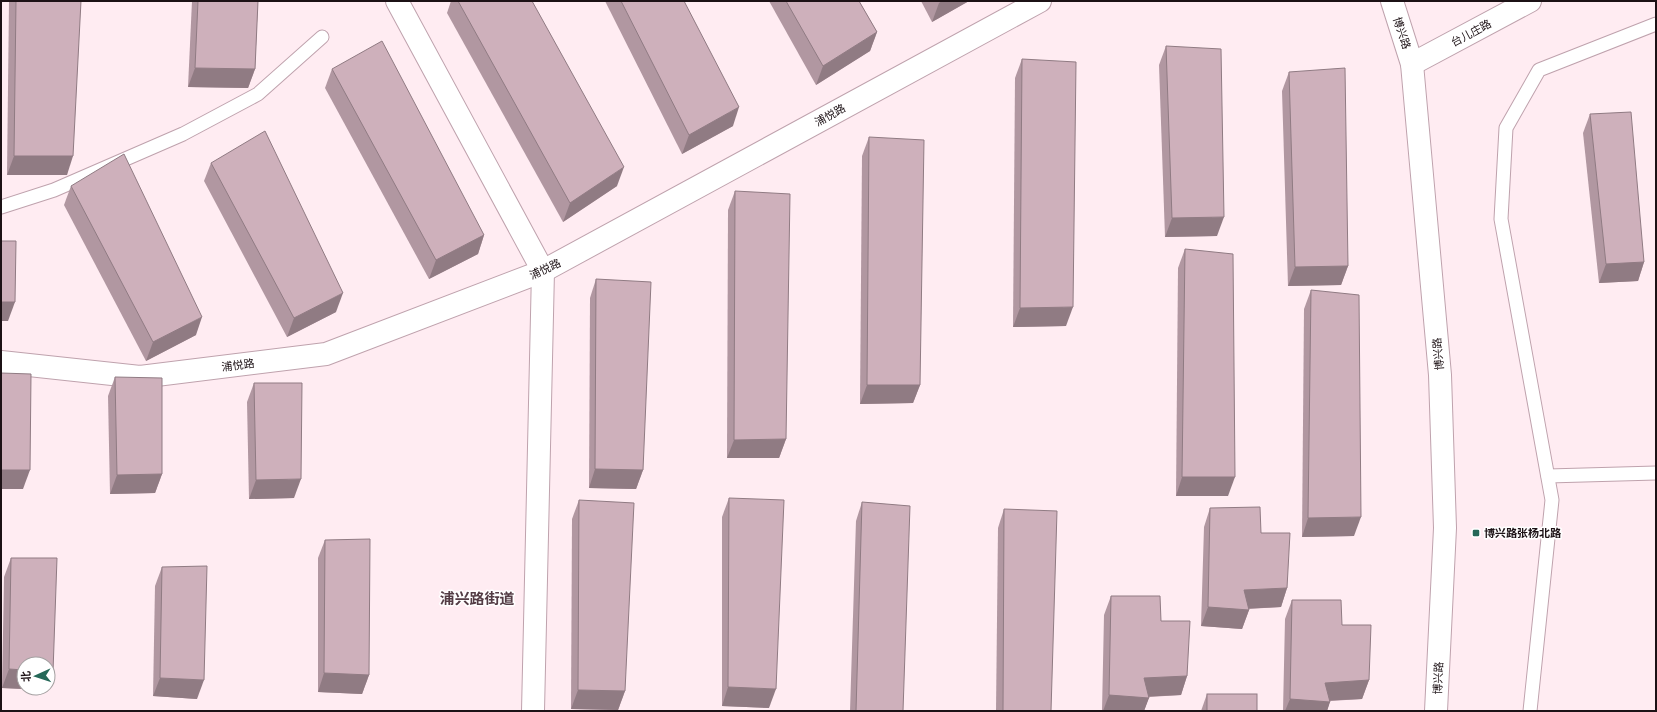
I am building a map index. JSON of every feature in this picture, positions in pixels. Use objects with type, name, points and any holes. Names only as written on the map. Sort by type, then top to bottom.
[{"type":"street","points":[[396,1],[543,271],[533,711]]},
{"type":"street","name":"浦悦路","points":[[1,362],[140,377],[326,354],[543,271],[1040,1]]},
{"type":"street","name":"博兴路","points":[[1392,1],[1412,64],[1440,375],[1445,528],[1436,711]]},
{"type":"street","name":"台儿庄路","points":[[1412,64],[1530,1]]},
{"type":"lane","points":[[1530,711],[1552,500],[1500,219],[1506,128],[1539,70],[1656,24]]},
{"type":"lane","points":[[1,208],[54,190],[197,127],[258,94],[322,37]]},
{"type":"lane","points":[[1548,476],[1656,473]]},
{"type":"building","points":[[16,1],[81,1],[73,156],[14,156]]},
{"type":"building","points":[[198,1],[258,1],[255,69],[195,68]]},
{"type":"building","points":[[458,1],[532,1],[624,167],[570,203]]},
{"type":"building","points":[[621,1],[684,1],[739,107],[689,135]]},
{"type":"building","points":[[786,1],[859,1],[877,32],[823,66]]},
{"type":"building","points":[[382,41],[484,235],[436,260],[332,69]]},
{"type":"building","points":[[1166,46],[1221,49],[1224,217],[1172,218]]},
{"type":"building","points":[[1022,59],[1076,62],[1073,307],[1020,308]]},
{"type":"building","points":[[1345,68],[1348,266],[1295,267],[1289,72]]},
{"type":"building","points":[[1631,112],[1644,262],[1606,264],[1590,114]]},
{"type":"building","points":[[265,131],[343,293],[294,318],[211,163]]},
{"type":"building","points":[[869,137],[924,140],[920,385],[867,385]]},
{"type":"building","points":[[124,154],[202,317],[153,342],[71,186]]},
{"type":"building","points":[[735,191],[790,194],[786,439],[734,440]]},
{"type":"building","points":[[1,241],[16,241],[15,302],[1,302]]},
{"type":"building","points":[[1185,249],[1233,254],[1235,477],[1182,477]]},
{"type":"building","points":[[596,279],[651,282],[643,470],[595,469]]},
{"type":"building","points":[[1311,290],[1359,295],[1361,517],[1308,518]]},
{"type":"building","points":[[1,373],[31,374],[30,470],[1,470]]},
{"type":"building","points":[[115,377],[162,378],[162,474],[117,475]]},
{"type":"building","points":[[254,383],[302,383],[301,479],[256,480]]},
{"type":"building","points":[[729,498],[784,500],[776,689],[728,687]]},
{"type":"building","points":[[579,500],[634,503],[625,691],[578,690]]},
{"type":"building","points":[[862,502],[910,506],[903,711],[856,711]]},
{"type":"building","points":[[1260,507],[1261,533],[1290,533],[1287,588],[1244,590],[1249,610],[1208,607],[1210,508]]},
{"type":"building","points":[[1004,509],[1057,511],[1051,711],[1003,711]]},
{"type":"building","points":[[370,539],[369,675],[324,673],[325,540]]},
{"type":"building","points":[[11,558],[57,558],[54,656],[16,656],[16,669],[9,669]]},
{"type":"building","points":[[207,566],[204,680],[160,678],[162,567]]},
{"type":"building","points":[[1111,596],[1160,596],[1161,621],[1190,621],[1187,676],[1144,678],[1149,698],[1109,695]]},
{"type":"building","points":[[1292,600],[1341,600],[1342,625],[1371,625],[1369,680],[1325,683],[1330,702],[1290,699]]},
{"type":"building","points":[[1207,694],[1257,694],[1257,711],[1207,711]]},
{"type":"place","name":"博兴路张杨北路","points":[[1476,533]]},
{"type":"district","name":"浦兴路街道","points":[[477,599]]}]
